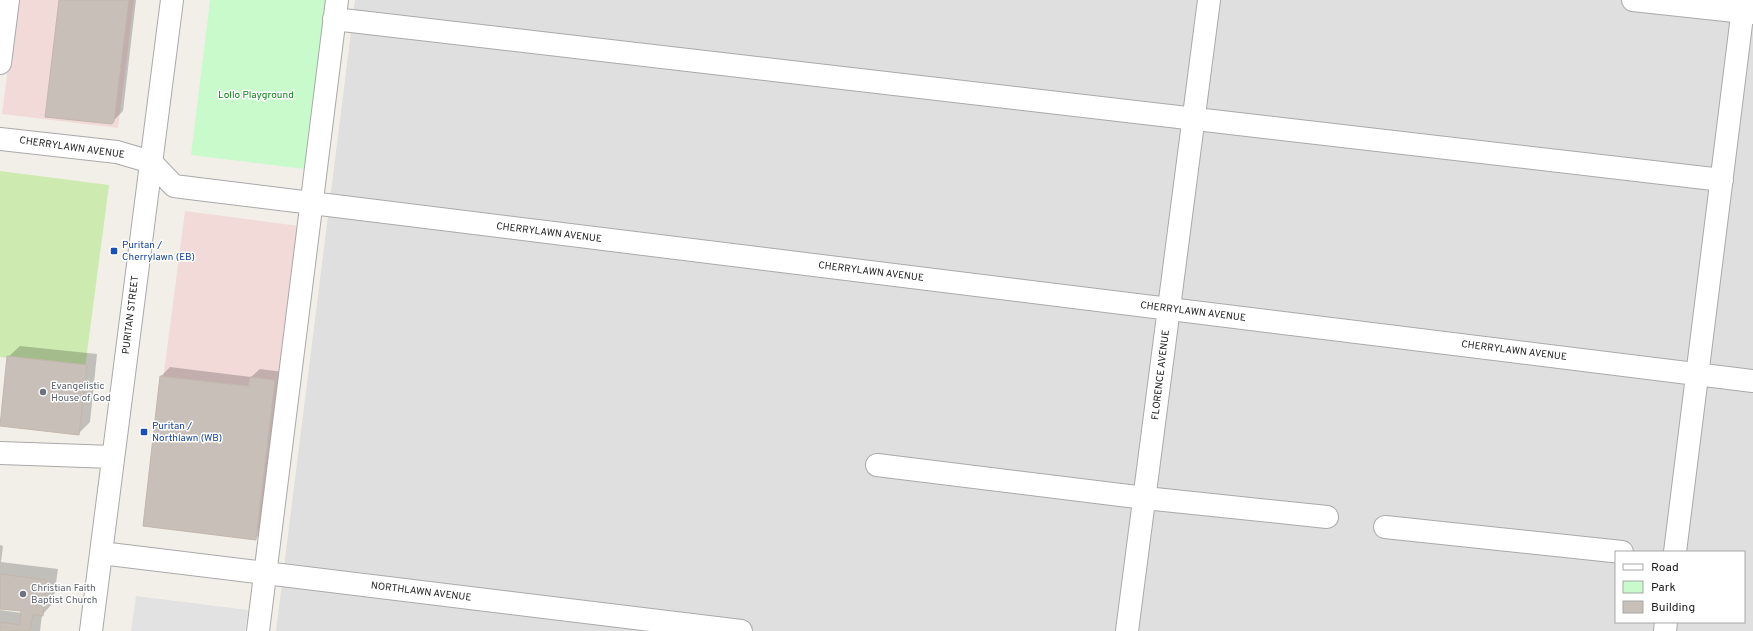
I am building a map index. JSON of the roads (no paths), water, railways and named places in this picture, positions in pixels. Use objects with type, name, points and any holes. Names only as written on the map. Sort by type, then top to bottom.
[{"type":"street","points":[[0,63],[8,0]]},
{"type":"street","name":"PURITAN STREET","points":[[91,631],[172,0]]},
{"type":"street","name":"FLORENCE AVENUE","points":[[1127,631],[1209,0]]},
{"type":"street","points":[[1633,0],[1747,8],[1722,180],[1675,551]]},
{"type":"street","points":[[258,631],[336,10],[1194,119],[1722,180]]},
{"type":"street","name":"CHERRYLAWN AVENUE","points":[[0,138],[117,152],[151,162],[174,186],[1753,380]]},
{"type":"street","points":[[0,453],[113,457]]},
{"type":"street","points":[[877,465],[1144,498],[1327,517]]},
{"type":"street","points":[[1385,526],[1615,551]]},
{"type":"street","name":"NORTHLAWN AVENUE","points":[[101,553],[741,631]]},
{"type":"place","name":"Puritan / Cherrylawn (EB)","points":[[114,251]]},
{"type":"place","name":"Evangelistic House of God","points":[[43,392]]},
{"type":"place","name":"Puritan / Northlawn (WB)","points":[[144,432]]},
{"type":"place","name":"Christian Faith Baptist Church","points":[[23,594]]},
{"type":"park label","name":"Lollo Playground","points":[[256,95]]}]
